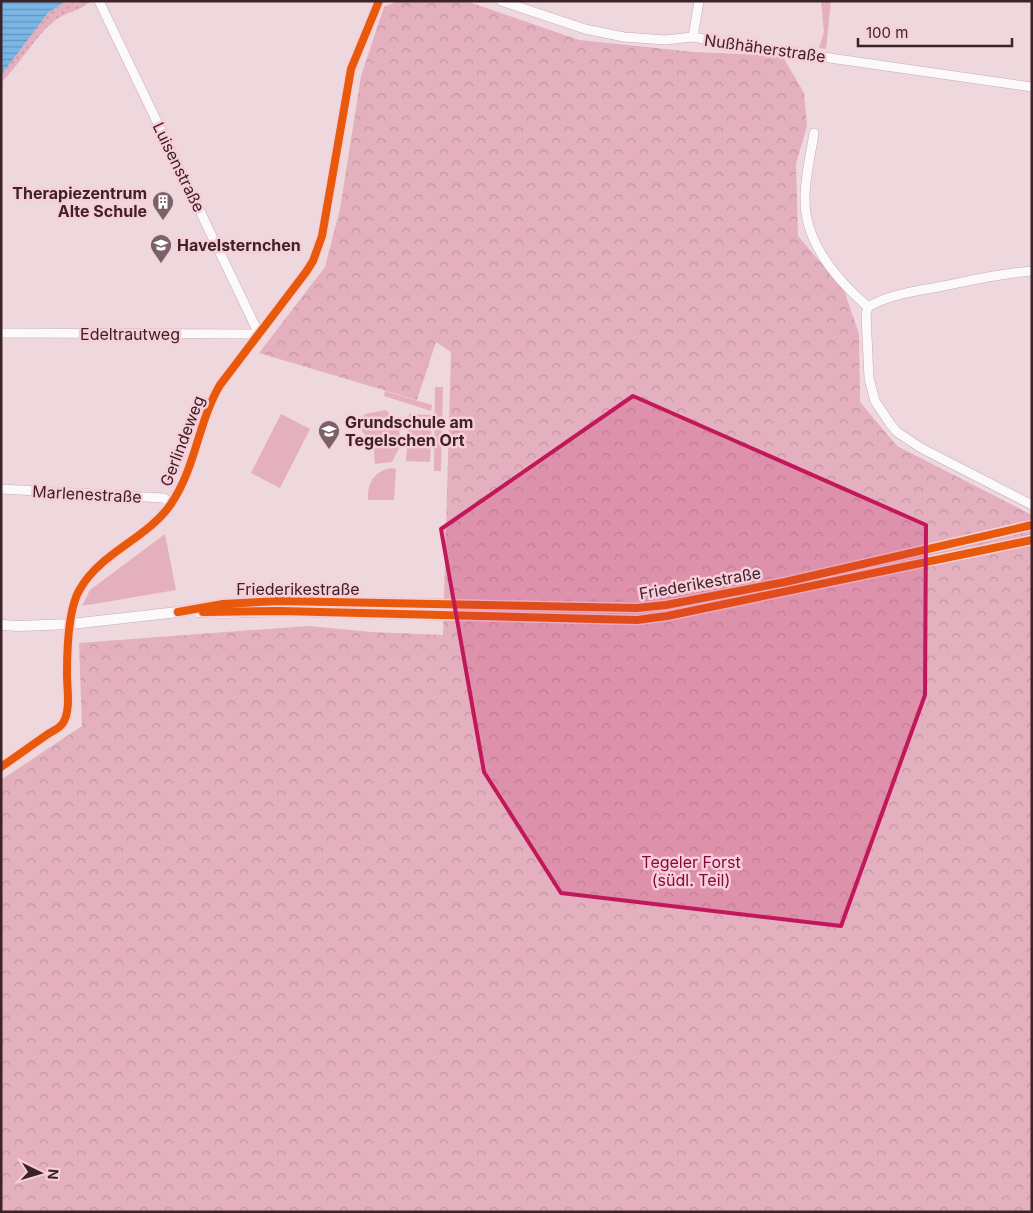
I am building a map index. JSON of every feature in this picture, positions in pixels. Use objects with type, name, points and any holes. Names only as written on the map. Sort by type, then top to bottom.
[{"type":"street","name":"Luisenstraße","points":[[99,1],[259,334]]},
{"type":"street","name":"Gerlindeweg","points":[[1,767],[63,724],[68,710],[67,637],[79,589],[92,572],[147,530],[171,504],[189,469],[213,398],[306,272],[312,261],[322,236],[351,69],[379,1]]},
{"type":"street","name":"Nußhäherstraße","points":[[501,1],[585,29],[624,37],[665,40],[692,37],[743,47],[778,52],[792,50],[809,55],[1032,87]]},
{"type":"street","points":[[692,37],[699,1]]},
{"type":"street","points":[[814,133],[805,197],[810,228],[825,261],[843,285],[868,308]]},
{"type":"street","points":[[1032,271],[1009,273],[919,291],[878,302],[868,308],[866,315],[869,378],[875,401],[897,432],[921,448],[1032,505]]},
{"type":"street","name":"Edeltrautweg","points":[[1,333],[259,334]]},
{"type":"street","name":"Marlenestraße","points":[[1,488],[164,498],[171,504]]},
{"type":"street","name":"Friederikestraße","points":[[1,625],[71,624],[178,612],[223,604],[280,601],[637,608],[666,605],[785,582],[1032,525]]},
{"type":"street","name":"Friederikestraße","points":[[178,612],[223,613],[280,610],[637,620],[667,616],[1032,540]]},
{"type":"highlighted area","points":[[633,396],[926,525],[925,695],[841,926],[561,893],[484,772],[441,529]]},
{"type":"green space","points":[[66,1],[91,1],[83,7],[63,15],[46,28],[1,83],[1,75],[17,52],[48,13]]},
{"type":"green space","name":"Tegeler Forst (südl. Teil)","points":[[398,1],[466,1],[579,40],[694,52],[783,57],[804,93],[807,126],[796,164],[798,236],[844,290],[859,334],[860,402],[897,446],[1032,515],[1032,1212],[1,1212],[1,780],[82,726],[79,643],[308,626],[372,632],[443,635],[451,352],[436,342],[417,400],[259,353],[325,267],[340,209],[361,76],[384,7]]},
{"type":"green space","points":[[821,1],[831,1],[826,49],[819,48],[824,32]]},
{"type":"green space","points":[[435,387],[443,387],[441,471],[434,471]]},
{"type":"green space","points":[[385,391],[432,405],[431,411],[384,396]]},
{"type":"green space","points":[[386,410],[399,424],[400,446],[392,462],[375,464],[374,450],[369,439],[361,430],[360,424],[365,414]]},
{"type":"green space","points":[[281,414],[310,429],[280,488],[251,473]]},
{"type":"green space","points":[[409,414],[432,415],[430,462],[406,461]]},
{"type":"green space","points":[[392,468],[396,469],[394,500],[368,500],[369,488],[373,478],[381,471]]},
{"type":"green space","points":[[165,534],[176,590],[82,606],[90,590]]},
{"type":"water","points":[[1,1],[66,1],[48,13],[1,75]]},
{"type":"cycle path","points":[[1,767],[63,723],[68,706],[67,665],[69,630],[73,607],[80,589],[100,565],[150,527],[171,504],[186,475],[207,414],[220,385],[313,261],[322,236],[351,69],[379,1]]},
{"type":"cycle path","points":[[178,612],[223,604],[280,601],[637,608],[666,605],[785,582],[1032,525]]},
{"type":"cycle path","points":[[203,612],[280,611],[637,620],[667,616],[1032,540]]},
{"type":"place","name":"Therapiezentrum Alte Schule","points":[[163,221]]},
{"type":"place","name":"Havelsternchen","points":[[161,264]]},
{"type":"place","name":"Grundschule am Tegelschen Ort","points":[[329,450]]}]
